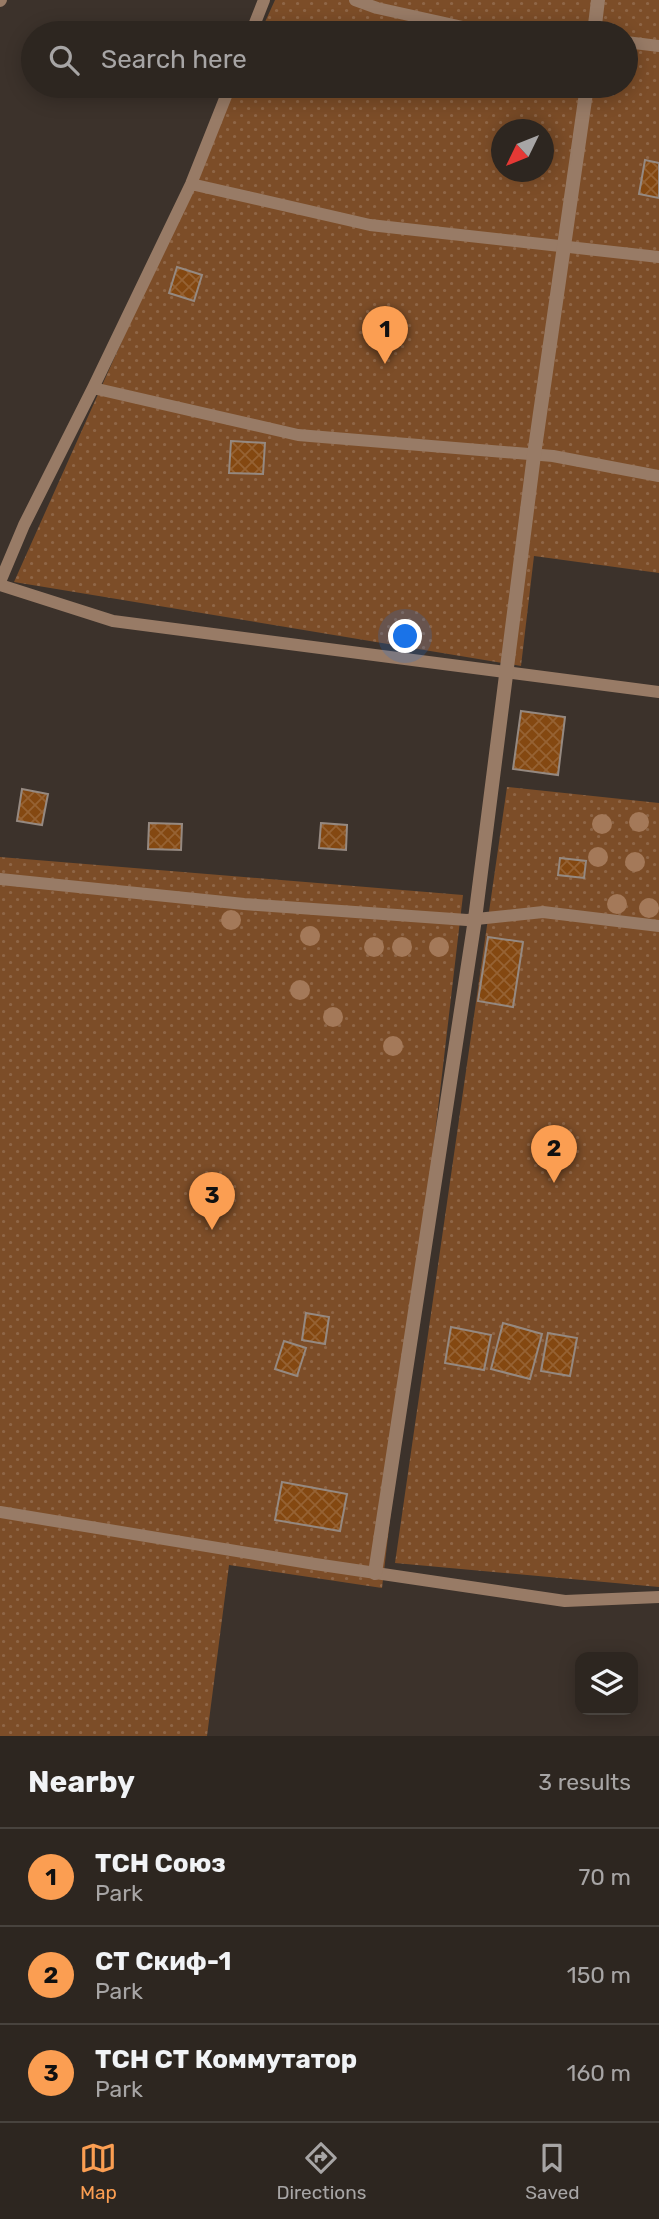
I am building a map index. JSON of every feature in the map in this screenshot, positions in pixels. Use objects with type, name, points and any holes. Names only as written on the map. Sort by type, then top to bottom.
[{"type":"street","points":[[595,21],[598,0]]},
{"type":"street","points":[[375,1573],[475,919],[534,455],[585,98]]},
{"type":"lane","points":[[256,21],[264,0]]},
{"type":"lane","points":[[355,0],[377,8],[436,21]]},
{"type":"lane","points":[[638,43],[659,46]]},
{"type":"lane","points":[[225,98],[191,184],[24,525],[0,584],[113,621],[659,692]]},
{"type":"lane","points":[[191,184],[370,225],[659,257]]},
{"type":"lane","points":[[93,388],[298,435],[553,456],[659,476]]},
{"type":"lane","points":[[0,879],[244,904],[475,919],[543,912],[659,926]]},
{"type":"lane","points":[[0,1512],[565,1601],[659,1597]]},
{"type":"shaded area","points":[[275,0],[659,0],[659,573],[534,556],[521,666],[14,582],[231,98],[638,98],[638,21],[265,21]]},
{"type":"shaded area","points":[[507,787],[659,803],[659,1587],[395,1563]]},
{"type":"shaded area","points":[[0,857],[463,895],[382,1588],[229,1565],[207,1736],[0,1736]]},
{"type":"building","points":[[645,160],[659,163],[659,198],[639,194]]},
{"type":"building","points":[[177,267],[202,275],[194,301],[169,293]]},
{"type":"building","points":[[231,441],[265,443],[263,474],[229,473]]},
{"type":"building","points":[[521,711],[565,717],[558,775],[513,769]]},
{"type":"building","points":[[22,789],[48,794],[42,825],[17,821]]},
{"type":"building","points":[[149,823],[182,824],[181,850],[148,849]]},
{"type":"building","points":[[321,823],[347,825],[346,850],[319,848]]},
{"type":"building","points":[[560,858],[586,861],[584,878],[558,875]]},
{"type":"building","points":[[488,937],[523,942],[513,1007],[478,1001]]},
{"type":"building","points":[[306,1313],[329,1317],[325,1344],[302,1340]]},
{"type":"building","points":[[503,1323],[542,1334],[530,1379],[491,1369]]},
{"type":"building","points":[[451,1327],[491,1335],[484,1370],[445,1363]]},
{"type":"building","points":[[548,1333],[577,1338],[570,1376],[541,1371]]},
{"type":"building","points":[[284,1341],[306,1348],[297,1376],[275,1369]]},
{"type":"building","points":[[282,1482],[347,1494],[340,1531],[275,1520]]},
{"type":"place","name":"ТСН Союз","points":[[385,364]]},
{"type":"place","name":"СТ Скиф-1","points":[[554,1183]]},
{"type":"place","name":"ТСН СТ Коммутатор","points":[[212,1230]]}]
